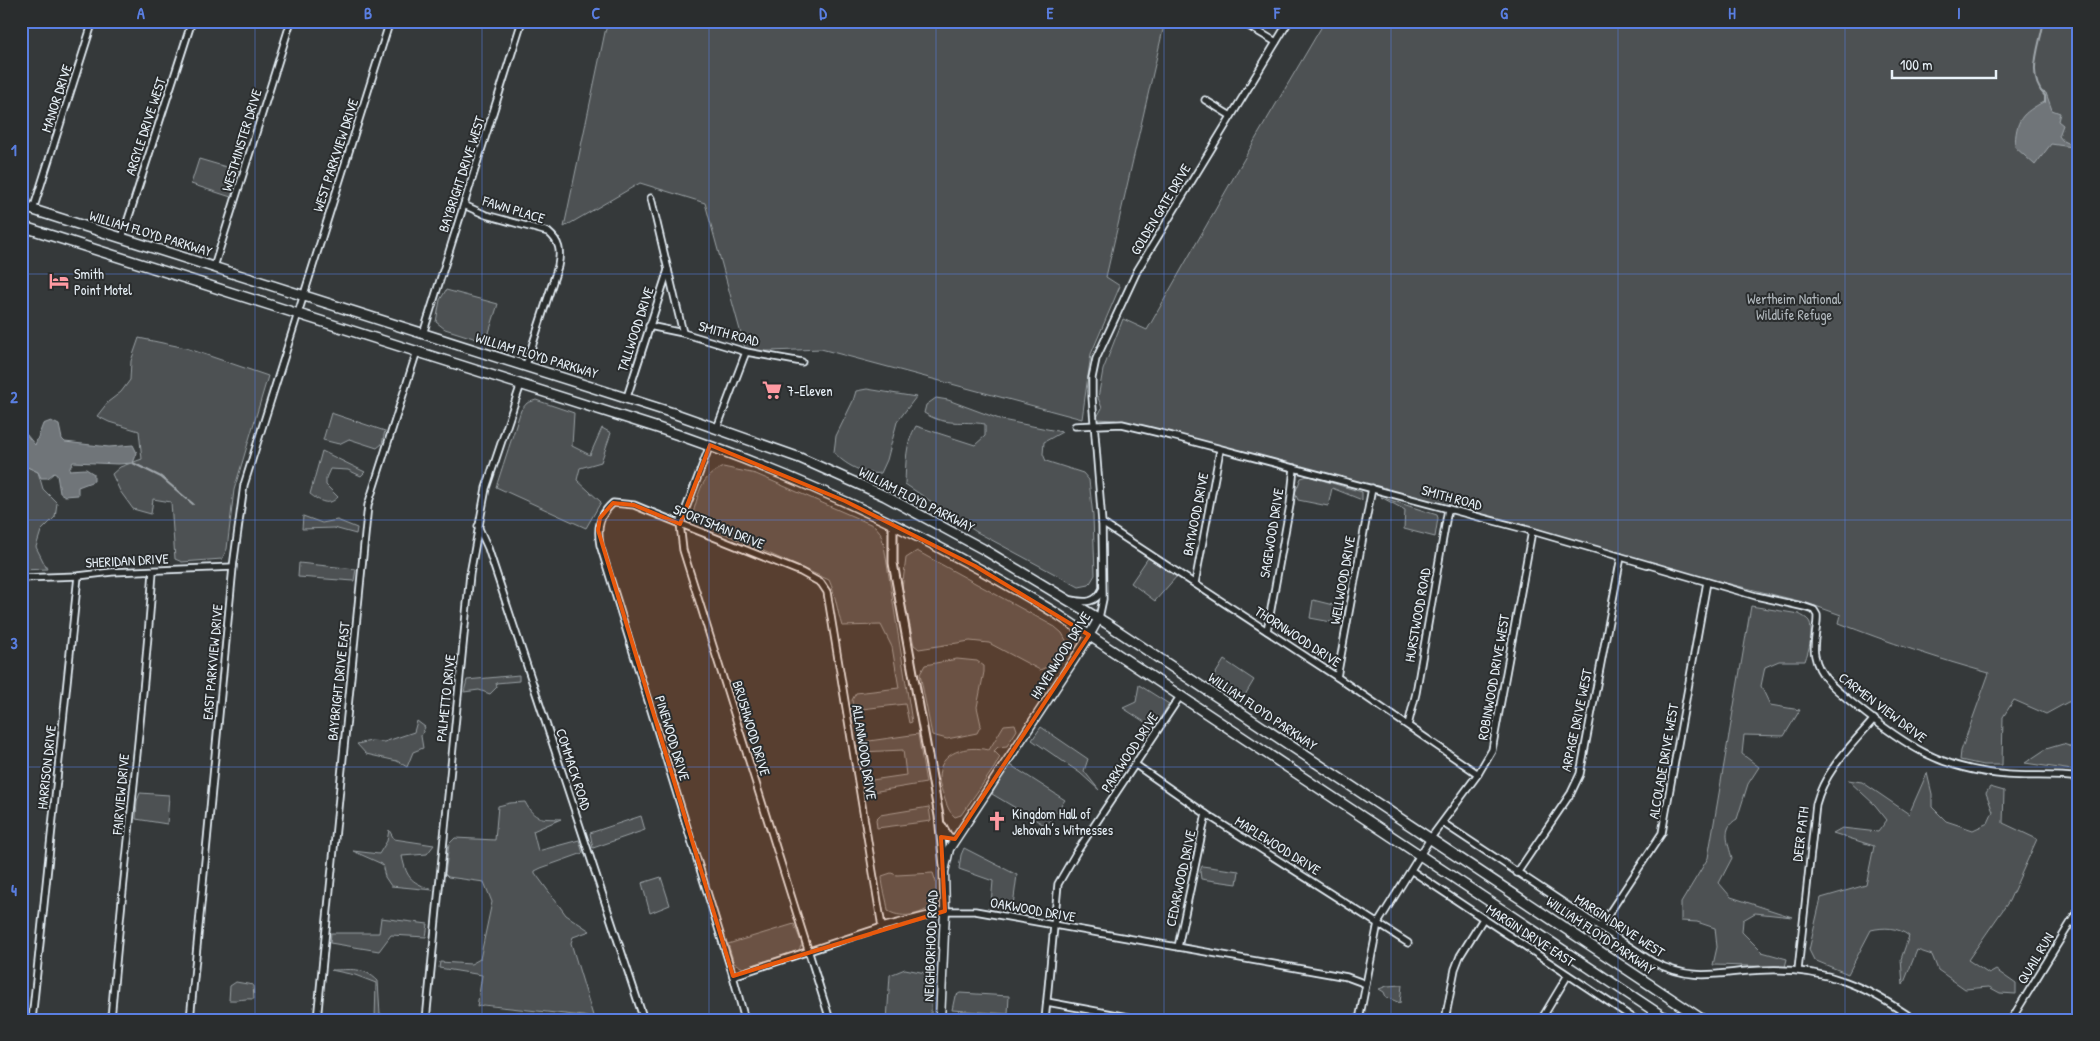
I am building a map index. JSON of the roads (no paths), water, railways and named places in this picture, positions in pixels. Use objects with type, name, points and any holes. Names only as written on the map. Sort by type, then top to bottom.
[{"type":"highway","name":"WILLIAM FLOYD PARKWAY","points":[[21,206],[627,397],[800,458],[885,496],[983,548],[1099,618],[1703,1020]]},
{"type":"highway","points":[[24,227],[710,445],[838,497],[894,524],[975,566],[1089,635],[1668,1020]]},
{"type":"main road","name":"HAVENWOOD DRIVE","points":[[944,872],[949,848],[1099,618]]},
{"type":"main road","name":"NEIGHBORHOOD ROAD","points":[[940,1020],[945,911],[944,872]]},
{"type":"street","name":"MANOR DRIVE","points":[[34,210],[93,21]]},
{"type":"street","name":"ARGYLE DRIVE WEST","points":[[122,238],[192,21]]},
{"type":"street","name":"WESTMINSTER DRIVE","points":[[214,267],[291,21]]},
{"type":"street","name":"WEST PARKVIEW DRIVE","points":[[298,314],[390,21]]},
{"type":"street","name":"BAYBRIGHT DRIVE WEST","points":[[423,334],[522,21]]},
{"type":"street","points":[[1240,21],[1276,42]]},
{"type":"street","name":"GOLDEN GATE DRIVE","points":[[1094,424],[1092,378],[1096,359],[1105,337],[1137,271],[1289,21]]},
{"type":"street","points":[[1205,100],[1231,116]]},
{"type":"street","name":"TALLWOOD DRIVE","points":[[651,198],[683,333]]},
{"type":"street","name":"FAWN PLACE","points":[[464,205],[486,215],[548,232],[556,239],[561,251],[558,266],[526,365]]},
{"type":"street","points":[[21,246],[24,227]]},
{"type":"street","name":"TALLWOOD DRIVE","points":[[627,397],[668,268]]},
{"type":"street","name":"EAST PARKVIEW DRIVE","points":[[190,1020],[233,567],[244,485],[298,314]]},
{"type":"street","name":"SMITH ROAD","points":[[649,326],[683,333],[746,352],[802,362]]},
{"type":"street","name":"BAYBRIGHT DRIVE EAST","points":[[317,1020],[368,505],[417,351]]},
{"type":"street","points":[[717,428],[746,352]]},
{"type":"street","name":"PALMETTO DRIVE","points":[[426,1020],[470,574],[486,488],[521,384]]},
{"type":"street","name":"HAVENWOOD DRIVE","points":[[1094,424],[1102,523],[1103,600],[1099,618]]},
{"type":"street","name":"SMITH ROAD","points":[[1075,426],[1122,424],[1532,531],[1756,596],[1805,607],[1814,610],[1818,615]]},
{"type":"street","name":"BRUSHWOOD DRIVE","points":[[710,445],[680,524],[683,550],[830,1020]]},
{"type":"street","name":"BAYWOOD DRIVE","points":[[1195,583],[1220,450]]},
{"type":"street","name":"SAGEWOOD DRIVE","points":[[1267,631],[1290,505],[1294,468]]},
{"type":"street","name":"WELLWOOD DRIVE","points":[[1337,676],[1372,488]]},
{"type":"street","name":"SPORTSMAN DRIVE","points":[[606,508],[613,502],[634,505],[801,572],[821,583]]},
{"type":"street","name":"PINEWOOD DRIVE","points":[[606,508],[600,518],[598,530],[600,545],[733,976]]},
{"type":"street","name":"HURSTWOOD ROAD","points":[[1408,724],[1416,693],[1448,510]]},
{"type":"street","name":"THORNWOOD DRIVE","points":[[1102,523],[1337,676],[1478,774]]},
{"type":"street","points":[[894,524],[893,563],[898,599],[939,816],[944,872]]},
{"type":"street","name":"COMMACK ROAD","points":[[478,526],[488,548],[644,1020]]},
{"type":"street","name":"ROBINWOOD DRIVE WEST","points":[[1378,922],[1430,839],[1478,774],[1492,750],[1532,531]]},
{"type":"street","name":"ARPAGE DRIVE WEST","points":[[1517,873],[1571,793],[1580,774],[1621,557]]},
{"type":"street","name":"SHERIDAN DRIVE","points":[[21,578],[233,567]]},
{"type":"street","name":"FAIRVIEW DRIVE","points":[[111,1020],[139,722],[146,667],[153,571]]},
{"type":"street","name":"HARRISON DRIVE","points":[[32,1020],[78,576]]},
{"type":"street","name":"ALCOLADE DRIVE WEST","points":[[1600,927],[1662,833],[1708,582]]},
{"type":"street","name":"ALLANWOOD DRIVE","points":[[821,583],[828,592],[832,614],[848,728],[882,927]]},
{"type":"street","points":[[1069,600],[1091,602],[1098,597],[1103,585]]},
{"type":"street","name":"CARMEN VIEW DRIVE","points":[[1818,615],[1814,656],[1819,670],[1832,686],[1874,719],[1924,754],[1962,768],[2009,775],[2079,778]]},
{"type":"street","name":"PARKWOOD DRIVE","points":[[1046,1020],[1046,1002],[1056,926],[1058,884],[1076,853],[1181,695]]},
{"type":"street","name":"DEER PATH","points":[[1798,970],[1818,794],[1829,773],[1874,719]]},
{"type":"street","name":"MAPLEWOOD DRIVE","points":[[1136,765],[1206,814],[1378,922],[1408,943]]},
{"type":"street","name":"CEDARWOOD DRIVE","points":[[1178,947],[1206,814]]},
{"type":"street","points":[[939,816],[944,832],[948,837],[955,839]]},
{"type":"street","name":"MARGIN DRIVE WEST","points":[[1443,823],[1653,962],[1684,974],[1704,975],[1765,970],[1798,970],[1818,974],[1859,986],[1887,1000],[1915,1020]]},
{"type":"street","name":"MARGIN DRIVE EAST","points":[[1412,870],[1636,1020]]},
{"type":"street","name":"QUAIL RUN","points":[[2012,1020],[2079,908]]},
{"type":"street","name":"OAKWOOD DRIVE","points":[[733,976],[882,927],[945,911],[975,911],[1347,977],[1366,984]]},
{"type":"street","points":[[1446,1020],[1455,969],[1460,956],[1483,918]]},
{"type":"street","points":[[1358,1020],[1378,922]]},
{"type":"street","points":[[1541,1020],[1568,975]]},
{"type":"street","points":[[733,976],[745,1020]]},
{"type":"street","points":[[1046,1002],[1144,1020]]},
{"type":"waterway","points":[[2037,21],[2043,25],[2035,62],[2035,71],[2039,88],[2045,96],[2045,102]]},
{"type":"waterway","points":[[133,463],[161,477],[193,504]]},
{"type":"place","name":"Smith Point Motel","points":[[59,281]]},
{"type":"place","name":"7-Eleven","points":[[772,390]]},
{"type":"place","name":"Kingdom Hall of Jehovah’s Witnesses","points":[[997,821]]},
{"type":"park label","name":"Wertheim National Wildlife Refuge","points":[[1794,306]]}]
